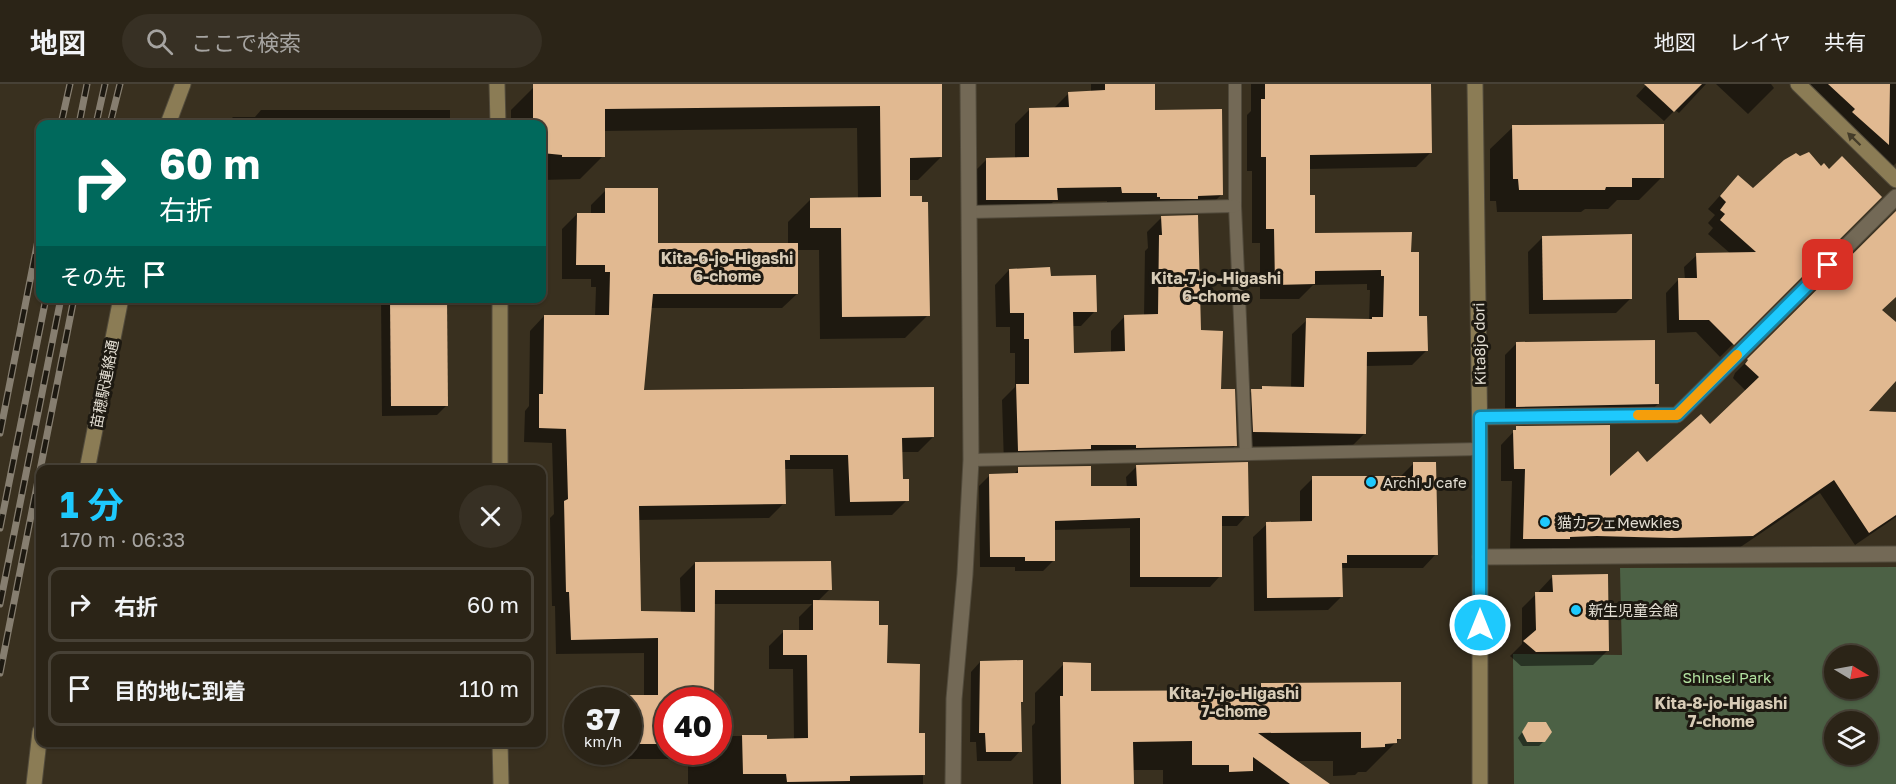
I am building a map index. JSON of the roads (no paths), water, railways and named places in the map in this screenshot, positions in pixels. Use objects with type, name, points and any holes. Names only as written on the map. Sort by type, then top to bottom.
[{"type":"street","points":[[170,120],[183,84]]},
{"type":"street","points":[[497,84],[498,120]]},
{"type":"street","points":[[953,784],[954,699],[965,574],[971,460],[968,84]]},
{"type":"street","name":"Kita8jo dori","points":[[1475,84],[1480,417],[1480,784]]},
{"type":"street","points":[[1798,84],[1896,180]]},
{"type":"street","points":[[1480,417],[1677,415],[1896,197]]},
{"type":"street","name":"苗穂駅連絡通","points":[[88,465],[120,303]]},
{"type":"street","points":[[500,303],[500,465]]},
{"type":"street","points":[[1480,557],[1896,554]]},
{"type":"street","points":[[34,784],[38,747]]},
{"type":"street","points":[[500,747],[501,784]]},
{"type":"lane","points":[[1235,84],[1235,207],[1246,454]]},
{"type":"lane","points":[[969,212],[1235,207]]},
{"type":"lane","points":[[971,460],[1480,449]]},
{"type":"railway","points":[[62,120],[70,84]]},
{"type":"railway","points":[[80,120],[87,84]]},
{"type":"railway","points":[[97,120],[105,84]]},
{"type":"railway","points":[[111,120],[120,84]]},
{"type":"railway","points":[[0,433],[36,250]]},
{"type":"railway","points":[[0,528],[45,303]]},
{"type":"railway","points":[[0,604],[60,303]]},
{"type":"railway","points":[[41,465],[73,303]]},
{"type":"railway","points":[[0,673],[36,491]]},
{"type":"place","name":"Archi J cafe","points":[[1371,482]]},
{"type":"place","name":"猫カフェMewkies","points":[[1545,522]]},
{"type":"place","name":"新生児童会館","points":[[1576,610]]},
{"type":"district","name":"Kita-6-jo-Higashi 6-chome","points":[[727,267]]},
{"type":"district","name":"Kita-7-jo-Higashi 6-chome","points":[[1216,287]]},
{"type":"district","name":"Kita-7-jo-Higashi 7-chome","points":[[1234,702]]},
{"type":"district","name":"Kita-8-jo-Higashi 7-chome","points":[[1721,712]]},
{"type":"park label","name":"Shinsei Park","points":[[1727,677]]}]
